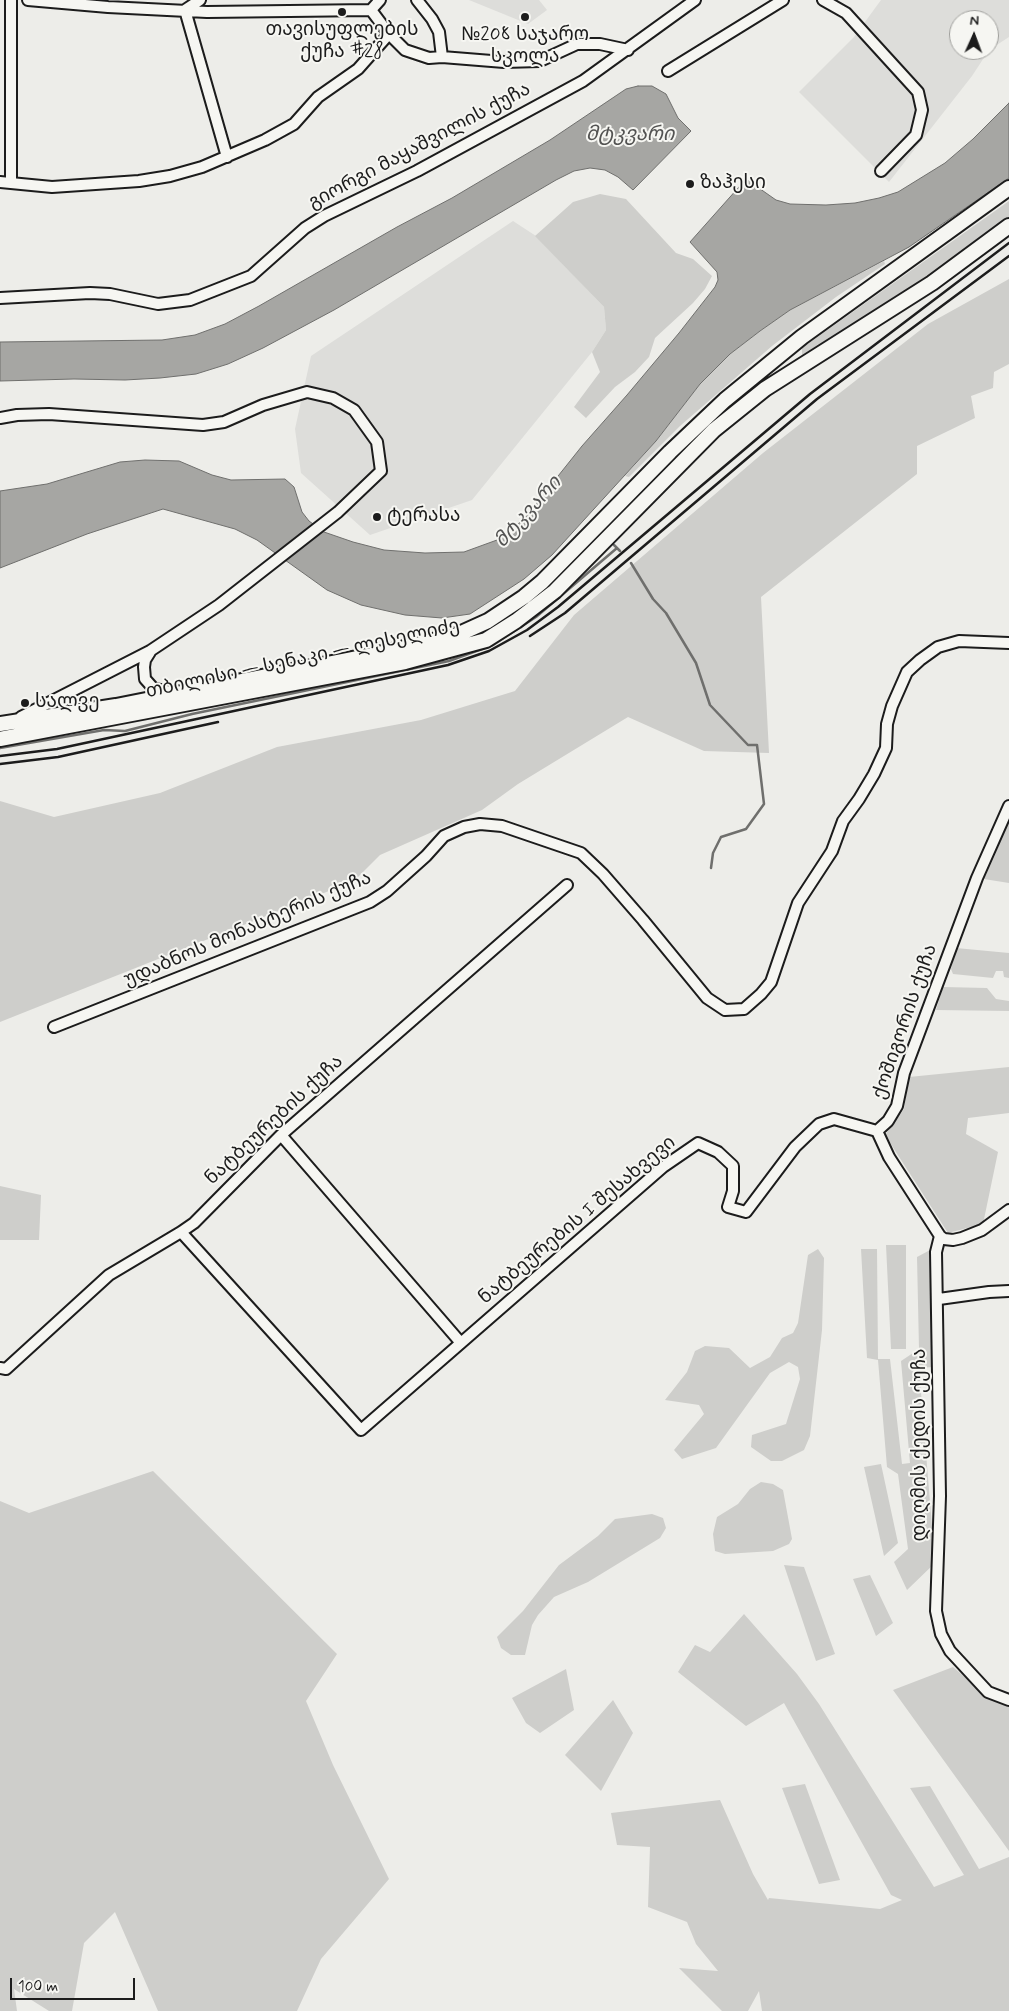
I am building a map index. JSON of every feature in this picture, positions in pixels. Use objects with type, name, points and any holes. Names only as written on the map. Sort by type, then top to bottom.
[{"type":"highway","name":"თბილისი — სენაკი — ლესელიძე","points":[[4,723],[64,715],[392,651],[457,635],[488,621],[524,597],[542,582],[718,406],[802,337],[1009,188]]},
{"type":"highway","name":"თბილისი — სენაკი — ლესელიძე","points":[[0,739],[405,662],[486,640],[516,621],[555,591],[714,430],[765,389],[932,283],[1009,226]]},
{"type":"street","points":[[11,0],[5,182],[52,186],[139,181],[194,170],[227,157],[294,124],[318,97],[358,69],[389,34]]},
{"type":"street","points":[[28,0],[108,7],[207,12],[371,10],[380,0]]},
{"type":"street","points":[[185,10],[200,0]]},
{"type":"street","points":[[417,0],[439,32],[442,58]]},
{"type":"street","name":"გიორგი მაყაშვილის ქუჩა","points":[[0,298],[90,293],[110,294],[158,304],[190,300],[251,276],[305,228],[324,216],[417,170],[583,81],[695,0]]},
{"type":"street","points":[[668,71],[783,0]]},
{"type":"street","points":[[823,0],[846,13],[918,92],[922,110],[916,136],[881,171]]},
{"type":"street","points":[[185,10],[227,157]]},
{"type":"street","points":[[371,10],[389,34],[405,50],[429,58],[504,62],[540,61],[577,44],[600,44],[628,50]]},
{"type":"street","points":[[0,418],[17,415],[49,414],[203,426],[224,422],[264,405],[307,392],[333,398],[354,410],[377,442],[381,471],[338,512],[219,605],[150,651],[30,714],[4,723]]},
{"type":"street","name":"უდაბნოს მონასტერის ქუჩა","points":[[54,1027],[370,902],[387,891],[426,856],[444,836],[464,827],[480,824],[502,826],[581,853],[603,874],[643,920],[707,998],[726,1010],[744,1009],[771,982],[798,903],[832,850],[843,821],[874,774],[886,748],[886,724],[907,672],[938,647],[959,641],[1009,643]]},
{"type":"street","points":[[150,651],[145,660],[145,679],[154,689],[179,693]]},
{"type":"street","name":"ქოშიგორის ქუჩა","points":[[877,1131],[888,1121],[897,1106],[904,1073],[970,896],[1009,806]]},
{"type":"street","name":"ნატბეურების ქუჩა","points":[[0,1368],[6,1369],[110,1275],[194,1223],[281,1135],[567,885]]},
{"type":"street","name":"ნატბეურების I შესახვევი","points":[[181,1232],[361,1430],[667,1163],[698,1143],[718,1152],[732,1166],[733,1191],[728,1207],[746,1212],[794,1147],[820,1124],[834,1119],[877,1131]]},
{"type":"street","points":[[877,1131],[889,1157],[940,1236],[944,1239],[962,1238],[982,1230],[1009,1210]]},
{"type":"street","points":[[281,1135],[461,1343]]},
{"type":"street","name":"დიღმის ქედის ქუჩა","points":[[940,1236],[936,1252],[940,1496],[936,1611],[941,1634],[950,1651],[988,1692],[1009,1700]]},
{"type":"street","points":[[938,1299],[1009,1291]]},
{"type":"shaded area","name":"№208 საჯარო სკოლა","points":[[469,0],[539,0],[547,10],[528,24]]},
{"type":"shaded area","points":[[881,0],[1009,0],[1009,37],[999,44],[999,10],[949,10],[949,60],[982,60],[889,182],[799,92],[854,37]]},
{"type":"shaded area","points":[[600,194],[626,199],[676,253],[693,259],[712,276],[705,289],[693,303],[655,338],[649,357],[635,372],[615,387],[586,418],[574,407],[600,372],[592,352],[606,330],[604,307],[535,236],[573,202]]},
{"type":"shaded area","points":[[1009,201],[1009,218],[883,306],[802,355],[802,348]]},
{"type":"shaded area","points":[[513,221],[536,236],[604,307],[606,330],[592,352],[472,500],[370,535],[301,473],[295,429],[311,356]]},
{"type":"shaded area","points":[[884,261],[885,264],[836,297],[772,346],[680,426],[629,477],[625,476],[656,441],[700,384],[730,354],[790,310]]},
{"type":"shaded area","points":[[1009,279],[1009,364],[994,372],[993,388],[971,396],[975,418],[917,446],[917,474],[761,597],[769,753],[704,751],[628,717],[518,784],[482,810],[380,855],[354,881],[0,1022],[0,801],[54,817],[160,793],[277,747],[421,720],[515,691],[574,615],[763,453],[928,324]]},
{"type":"shaded area","points":[[1009,819],[1009,883],[984,879],[995,855]]},
{"type":"shaded area","points":[[956,948],[1009,953],[1009,978],[1004,977],[1003,971],[996,971],[993,978],[953,974],[951,969]]},
{"type":"shaded area","points":[[943,987],[987,988],[996,999],[1009,1001],[1009,1011],[936,1010]]},
{"type":"shaded area","points":[[1009,1067],[1009,1113],[968,1118],[966,1134],[998,1152],[983,1224],[948,1233],[885,1135],[904,1109],[909,1077]]},
{"type":"shaded area","points":[[0,1186],[41,1195],[39,1240],[0,1240]]},
{"type":"shaded area","points":[[886,1245],[906,1245],[906,1349],[891,1349]]},
{"type":"shaded area","points":[[818,1249],[824,1258],[822,1330],[810,1436],[804,1450],[782,1461],[771,1461],[751,1447],[752,1435],[786,1424],[800,1379],[798,1367],[789,1362],[770,1373],[716,1448],[682,1459],[674,1450],[704,1414],[699,1405],[665,1400],[687,1372],[695,1351],[705,1346],[729,1348],[750,1368],[770,1357],[782,1338],[793,1333],[798,1323],[808,1255]]},
{"type":"shaded area","points":[[861,1249],[877,1249],[878,1359],[890,1359],[902,1464],[910,1463],[901,1361],[919,1349],[917,1257],[932,1249],[933,1367],[919,1368],[935,1563],[907,1590],[894,1562],[908,1549],[898,1474],[887,1467],[878,1360],[867,1358]]},
{"type":"shaded area","points":[[881,1464],[898,1543],[884,1556],[864,1467]]},
{"type":"shaded area","points":[[153,1471],[337,1654],[306,1701],[333,1765],[389,1879],[321,1959],[297,2011],[158,2011],[115,1912],[84,1943],[72,2011],[49,2011],[14,1989],[17,2011],[0,2011],[0,1501],[29,1513]]},
{"type":"shaded area","points":[[761,1482],[773,1484],[783,1490],[792,1539],[789,1544],[773,1551],[725,1554],[715,1551],[713,1534],[717,1517],[738,1504],[750,1489]]},
{"type":"shaded area","points":[[652,1514],[663,1518],[666,1528],[660,1538],[588,1582],[554,1597],[532,1625],[525,1655],[511,1655],[501,1648],[497,1637],[523,1611],[559,1565],[598,1536],[615,1519]]},
{"type":"shaded area","points":[[784,1565],[804,1567],[835,1654],[816,1661]]},
{"type":"shaded area","points":[[870,1575],[893,1623],[876,1636],[853,1579]]},
{"type":"shaded area","points":[[744,1614],[797,1674],[819,1704],[934,1887],[964,1875],[910,1788],[930,1786],[979,1869],[1009,1857],[1009,2011],[762,2011],[759,1991],[748,2011],[722,2011],[679,1968],[718,1971],[696,1944],[687,1922],[648,1907],[650,1847],[617,1845],[611,1813],[720,1800],[753,1874],[768,1900],[769,1898],[880,1909],[902,1900],[891,1895],[784,1703],[746,1726],[678,1672],[695,1645],[710,1652]]},
{"type":"shaded area","points":[[953,1667],[973,1684],[1009,1704],[1009,1851],[893,1690]]},
{"type":"shaded area","points":[[566,1669],[574,1710],[540,1733],[526,1723],[512,1698]]},
{"type":"shaded area","points":[[613,1700],[633,1733],[601,1791],[565,1755]]},
{"type":"shaded area","points":[[805,1784],[840,1880],[819,1884],[782,1788]]},
{"type":"water","name":"მტკვარი","points":[[638,86],[652,86],[666,94],[678,118],[691,131],[633,190],[618,177],[605,170],[590,168],[574,171],[334,310],[263,348],[228,364],[196,374],[125,380],[0,381],[0,342],[162,340],[195,335],[225,324],[452,198],[550,140],[626,89]]},
{"type":"water","points":[[1009,103],[1009,178],[909,247],[790,310],[730,354],[700,384],[656,441],[552,555],[524,579],[470,614],[442,618],[405,615],[361,605],[327,590],[257,540],[235,529],[163,509],[87,534],[0,568],[0,491],[47,484],[120,462],[145,460],[179,461],[212,475],[231,480],[285,479],[294,487],[302,512],[309,521],[324,532],[384,550],[425,553],[464,552],[497,540],[523,520],[582,446],[679,333],[715,287],[718,280],[717,272],[690,242],[746,179],[776,200],[790,204],[826,205],[855,203],[879,198],[898,192],[945,163],[973,139]]},
{"type":"waterway","points":[[614,545],[620,551]]},
{"type":"waterway","points":[[0,748],[104,730],[125,731],[192,714],[449,661],[493,645],[536,617],[617,548]]},
{"type":"waterway","points":[[631,563],[653,599],[666,613],[696,663],[710,705],[748,745],[757,745],[764,804],[746,829],[721,837],[713,853],[711,868]]},
{"type":"railway","points":[[0,756],[57,749],[448,665],[489,651],[527,630],[558,607],[810,394],[1009,243]]},
{"type":"railway","points":[[530,636],[565,613],[817,399],[1009,256]]},
{"type":"railway","points":[[0,764],[58,757],[218,722]]},
{"type":"place","name":"თავისუფლების ქუჩა #28","points":[[342,12]]},
{"type":"place","name":"№208 საჯარო სკოლა","points":[[525,17]]},
{"type":"place","name":"ზაჰესი","points":[[690,184]]},
{"type":"place","name":"ტერასა","points":[[377,517]]},
{"type":"place","name":"სალვე","points":[[25,703]]}]
